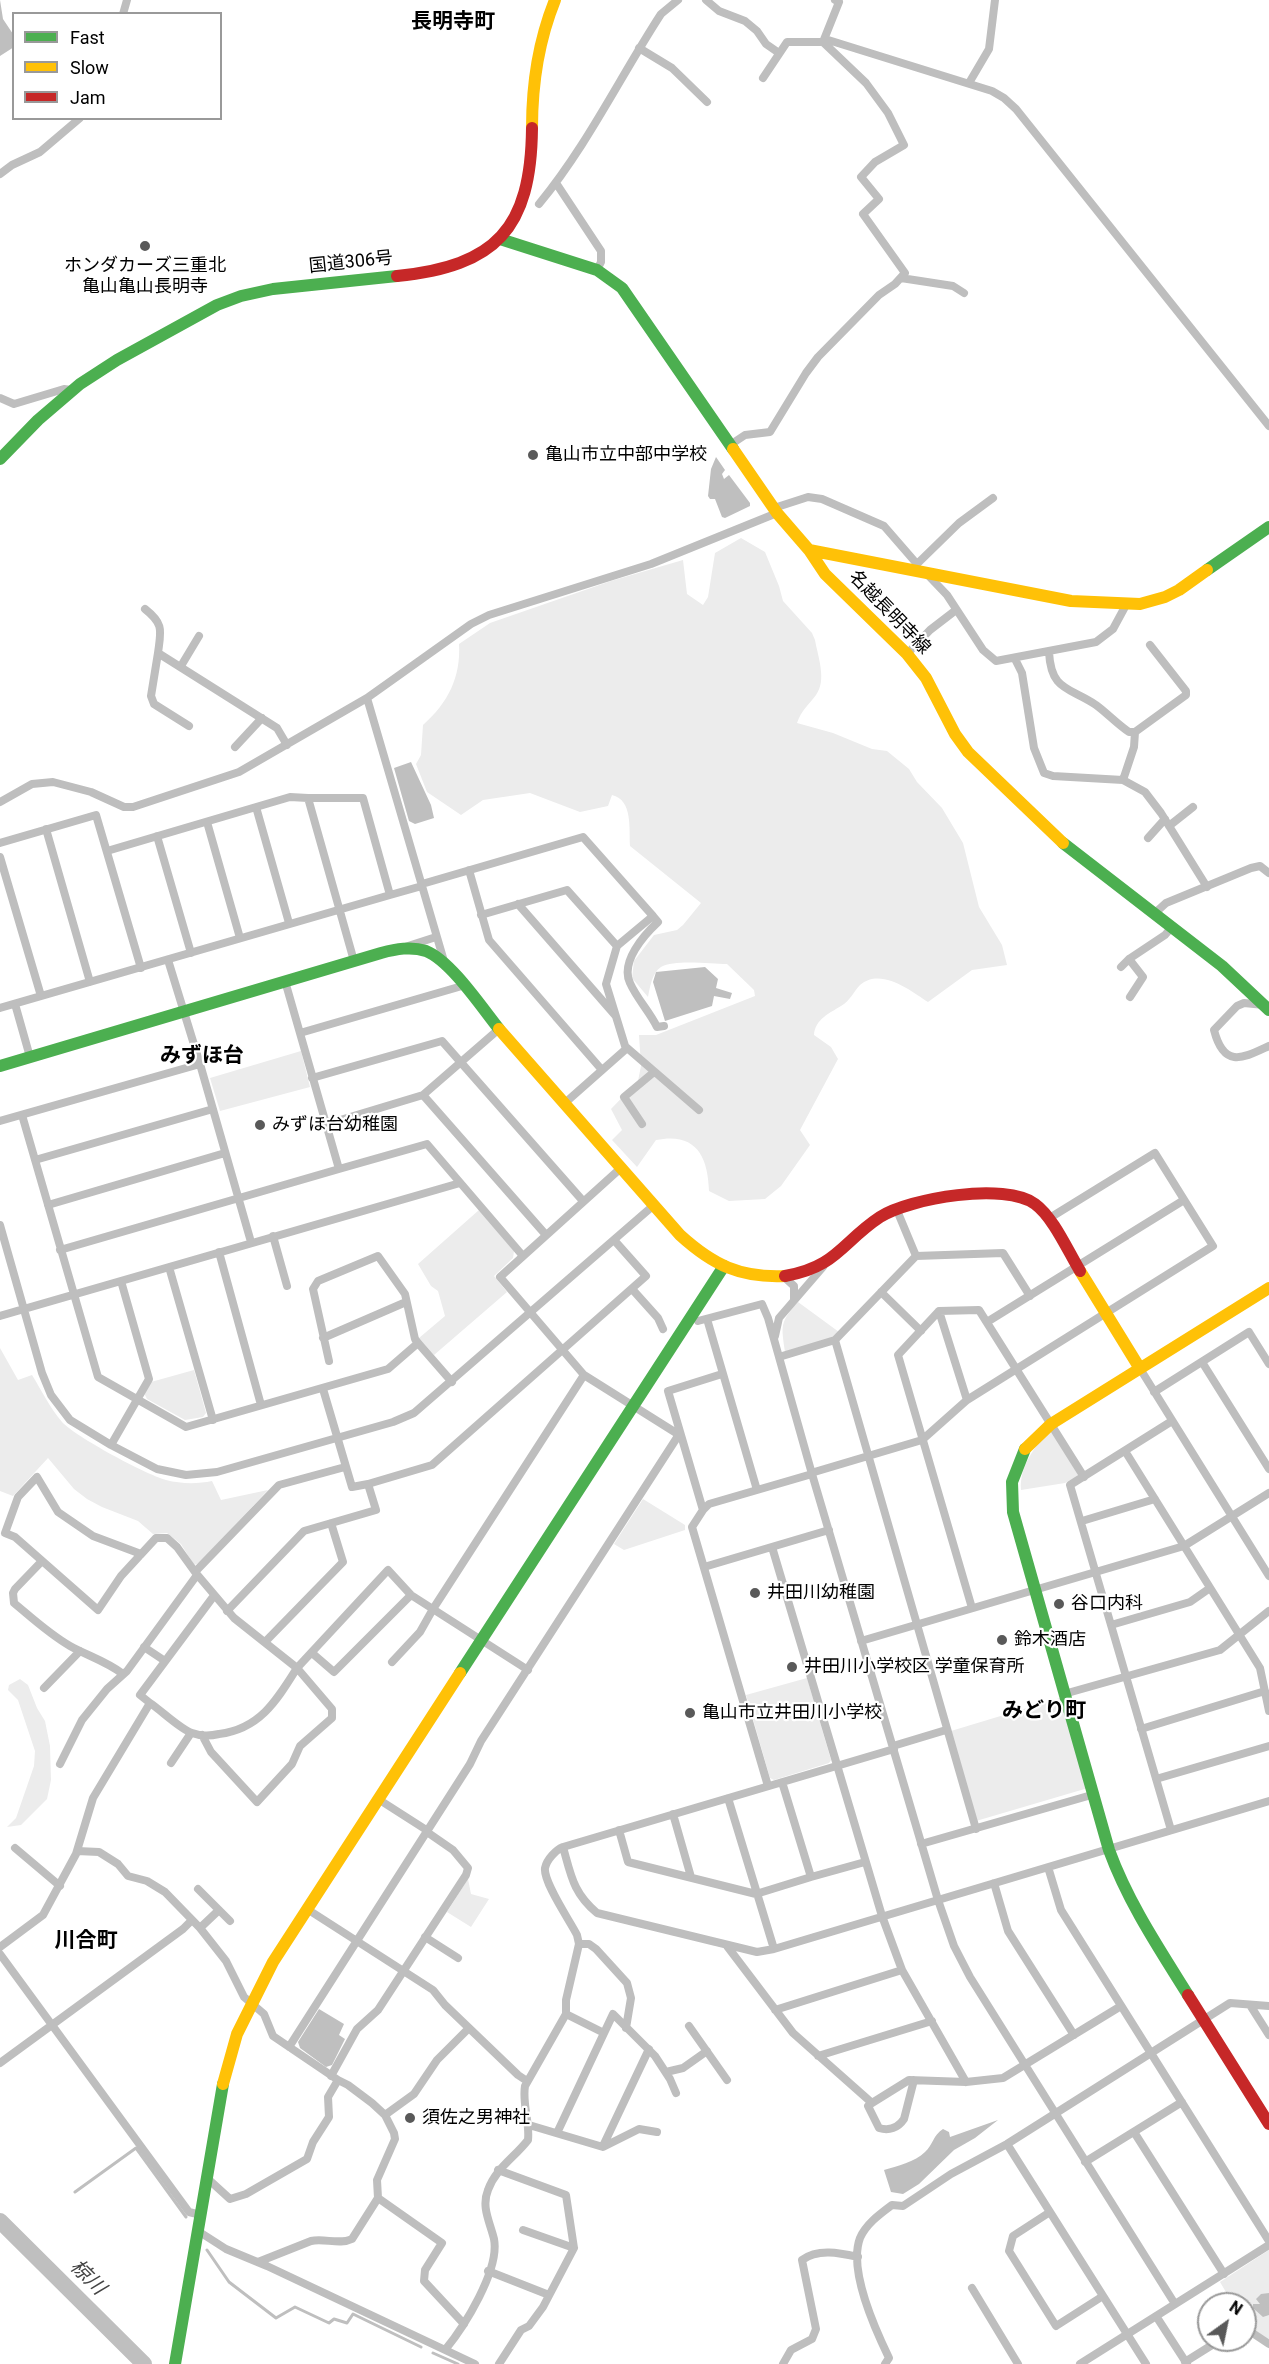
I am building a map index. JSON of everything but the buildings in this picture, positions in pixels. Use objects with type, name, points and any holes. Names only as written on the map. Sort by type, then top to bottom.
[{"type":"main road","name":"国道306号","points":[[0,459],[33,424],[72,390],[192,317],[226,301],[263,291],[357,279],[408,276],[449,269],[472,259],[500,239],[525,198],[531,172],[533,89],[536,65],[541,33],[555,0]]},
{"type":"main road","name":"名越長明寺線","points":[[500,239],[597,270],[614,281],[632,300],[730,445],[776,510],[825,573],[907,654],[926,678],[955,734],[968,752],[1067,846],[1155,913],[1171,928],[1213,957],[1266,1008]]},
{"type":"main road","points":[[809,550],[920,569],[1071,602],[1126,605],[1157,600],[1179,590],[1269,527]]},
{"type":"main road","points":[[0,1066],[354,961],[403,948],[424,949],[444,962],[499,1029],[566,1102],[654,1205],[702,1254],[724,1266],[752,1274],[783,1276],[806,1272],[828,1261],[873,1221],[896,1208],[929,1198],[1014,1194],[1032,1201],[1048,1219],[1138,1368]]},
{"type":"main road","points":[[175,2361],[223,2085],[237,2034],[273,1962],[480,1639],[724,1266]]},
{"type":"main road","points":[[1269,1287],[1050,1424],[1024,1451],[1012,1482],[1013,1512],[1064,1694],[1095,1794],[1109,1850],[1120,1880],[1136,1910],[1269,2124]]},
{"type":"street","points":[[539,204],[556,183],[661,14],[678,0]]},
{"type":"street","points":[[706,0],[719,11],[745,21],[757,31],[766,44],[779,53]]},
{"type":"street","points":[[969,83],[989,49],[995,0]]},
{"type":"street","points":[[824,41],[838,1]]},
{"type":"street","points":[[730,445],[745,435],[770,432],[818,357],[879,295],[905,273],[863,214],[879,199],[861,177],[875,162],[904,145],[888,113],[866,83],[824,41]]},
{"type":"street","points":[[763,78],[787,42],[824,41],[969,83],[1004,98],[1017,109],[1269,426]]},
{"type":"street","points":[[639,48],[672,68],[707,102]]},
{"type":"street","points":[[0,174],[12,165],[40,152],[78,120]]},
{"type":"street","points":[[556,183],[601,250],[601,262],[597,270]]},
{"type":"street","points":[[901,278],[953,286],[964,293]]},
{"type":"street","points":[[0,398],[14,404],[64,389],[72,390]]},
{"type":"street","points":[[0,802],[32,784],[53,782],[90,792],[124,807],[133,807],[239,772],[367,698],[471,624],[489,615],[651,564],[808,497],[822,499],[884,526],[920,569],[947,595],[983,650],[992,659],[1000,662],[1102,640],[1113,630],[1126,605]]},
{"type":"street","points":[[920,569],[959,523],[993,498]]},
{"type":"street","points":[[145,609],[160,622],[161,628],[151,696],[154,704],[189,726]]},
{"type":"street","points":[[907,654],[930,630],[956,610]]},
{"type":"street","points":[[181,666],[199,636]]},
{"type":"street","points":[[1049,652],[1051,671],[1059,684],[1095,705],[1129,732],[1136,732],[1186,695],[1186,691],[1150,645]]},
{"type":"street","points":[[158,652],[262,718],[281,732],[287,745]]},
{"type":"street","points":[[1016,658],[1022,673],[1032,739],[1044,773],[1070,778],[1123,780],[1145,792],[1207,887]]},
{"type":"street","points":[[367,698],[444,962]]},
{"type":"street","points":[[235,747],[262,718]]},
{"type":"street","points":[[1123,780],[1122,775],[1134,747],[1136,732]]},
{"type":"street","points":[[107,851],[290,797],[363,798],[390,895]]},
{"type":"street","points":[[308,798],[354,961]]},
{"type":"street","points":[[256,807],[289,923]]},
{"type":"street","points":[[1148,838],[1193,807]]},
{"type":"street","points":[[0,843],[96,814],[141,968]]},
{"type":"street","points":[[207,822],[240,938]]},
{"type":"street","points":[[46,829],[90,982]]},
{"type":"street","points":[[157,836],[191,952]]},
{"type":"street","points":[[0,1008],[583,837],[658,922],[630,958],[628,980],[657,1028],[664,1026]]},
{"type":"street","points":[[0,857],[41,996]]},
{"type":"street","points":[[1155,913],[1166,903],[1255,866],[1260,866],[1269,873]]},
{"type":"street","points":[[468,870],[489,940],[602,1070]]},
{"type":"street","points":[[481,915],[567,890],[617,946]]},
{"type":"street","points":[[518,904],[618,1019]]},
{"type":"street","points":[[653,916],[617,946],[606,984],[626,1047],[699,1110]]},
{"type":"street","points":[[1121,967],[1129,958],[1165,935],[1171,928]]},
{"type":"street","points":[[403,948],[436,937]]},
{"type":"street","points":[[1129,958],[1143,977],[1130,997]]},
{"type":"street","points":[[168,960],[185,1011],[251,1242]]},
{"type":"street","points":[[285,981],[339,1169]]},
{"type":"street","points":[[300,1033],[462,986]]},
{"type":"street","points":[[1266,1008],[1244,1003],[1237,1006],[1214,1030],[1223,1048],[1234,1058],[1242,1058],[1269,1046]]},
{"type":"street","points":[[15,1004],[30,1056]]},
{"type":"street","points":[[327,1124],[423,1095],[499,1029]]},
{"type":"street","points":[[312,1078],[442,1041],[583,1201]]},
{"type":"street","points":[[566,1102],[626,1047]]},
{"type":"street","points":[[0,1121],[200,1064]]},
{"type":"street","points":[[642,1124],[624,1096],[654,1072]]},
{"type":"street","points":[[423,1095],[546,1234]]},
{"type":"street","points":[[35,1160],[213,1110]]},
{"type":"street","points":[[22,1115],[98,1377],[137,1400],[186,1427],[388,1369],[418,1343]]},
{"type":"street","points":[[60,1250],[427,1144],[523,1256]]},
{"type":"street","points":[[48,1205],[225,1153]]},
{"type":"street","points":[[768,1786],[692,1527],[709,1504],[922,1440],[966,1400],[1213,1246],[1155,1154],[1048,1219]]},
{"type":"street","points":[[622,1167],[500,1277],[584,1375],[679,1436]]},
{"type":"street","points":[[0,1316],[460,1183]]},
{"type":"street","points":[[987,1322],[1184,1200]]},
{"type":"street","points":[[0,1225],[42,1373],[57,1405],[70,1420],[111,1445],[167,1472],[199,1475],[224,1471],[405,1418],[422,1408],[654,1205]]},
{"type":"street","points":[[896,1208],[916,1256]]},
{"type":"street","points":[[273,1236],[287,1286]]},
{"type":"street","points":[[323,1389],[351,1487],[432,1465],[646,1276],[615,1240]]},
{"type":"street","points":[[219,1252],[261,1405]]},
{"type":"street","points":[[779,1357],[835,1340],[916,1256],[1003,1253],[1030,1296]]},
{"type":"street","points":[[329,1361],[314,1288],[318,1281],[378,1256],[405,1294],[415,1339],[452,1382]]},
{"type":"street","points":[[775,1343],[775,1330],[779,1318],[828,1261]]},
{"type":"street","points":[[169,1267],[213,1420]]},
{"type":"street","points":[[783,1276],[794,1286],[794,1300]]},
{"type":"street","points":[[111,1445],[149,1379],[121,1281]]},
{"type":"street","points":[[632,1289],[658,1318],[663,1329]]},
{"type":"street","points":[[882,1292],[921,1331]]},
{"type":"street","points":[[323,1338],[406,1302]]},
{"type":"street","points":[[757,1490],[722,1374],[702,1320],[762,1304],[921,1845],[958,1955],[1175,2304]]},
{"type":"street","points":[[972,1608],[898,1355],[939,1311],[979,1310],[1084,1477]]},
{"type":"street","points":[[939,1311],[966,1400]]},
{"type":"street","points":[[1154,1392],[1249,1332],[1269,1364]]},
{"type":"street","points":[[835,1340],[976,1829]]},
{"type":"street","points":[[1202,1362],[1269,1470]]},
{"type":"street","points":[[1138,1368],[1267,1571]]},
{"type":"street","points":[[703,1510],[679,1436],[668,1391],[722,1374]]},
{"type":"street","points":[[392,1662],[420,1632],[584,1375]]},
{"type":"street","points":[[1172,1421],[1070,1485],[1172,1830]]},
{"type":"street","points":[[289,2047],[470,1764],[481,1741],[679,1436]]},
{"type":"street","points":[[1125,1451],[1260,1668],[1269,1711]]},
{"type":"street","points":[[60,1764],[82,1720],[107,1689],[123,1674],[196,1574],[279,1485],[345,1467]]},
{"type":"street","points":[[141,1554],[93,1536],[58,1512],[37,1477],[18,1497],[5,1533],[15,1537],[98,1610],[121,1576],[156,1538],[167,1538],[177,1547],[213,1597],[297,1668],[332,1709],[332,1718],[300,1746],[292,1764],[257,1802],[211,1752],[202,1735]]},
{"type":"street","points":[[227,1611],[304,1531],[376,1510],[368,1484]]},
{"type":"street","points":[[861,1641],[1184,1546],[1269,1493]]},
{"type":"street","points":[[1082,1521],[1155,1499]]},
{"type":"street","points":[[265,1642],[343,1562],[331,1523]]},
{"type":"street","points":[[704,1567],[829,1530]]},
{"type":"street","points":[[772,1546],[882,1916],[902,1970],[966,2082]]},
{"type":"street","points":[[42,1561],[15,1589],[14,1603],[53,1635],[80,1651],[108,1662],[123,1674]]},
{"type":"street","points":[[213,1597],[140,1695],[191,1733],[202,1735],[230,1733],[262,1717],[275,1703],[297,1668],[388,1570],[411,1595],[528,1670]]},
{"type":"street","points":[[1111,1625],[1190,1602],[1210,1588]]},
{"type":"street","points":[[312,1653],[334,1672],[411,1595]]},
{"type":"street","points":[[1064,1694],[1220,1650],[1269,1611]]},
{"type":"street","points":[[144,1647],[165,1661]]},
{"type":"street","points":[[44,1688],[80,1651]]},
{"type":"street","points":[[1141,1728],[1265,1692]]},
{"type":"street","points":[[0,1947],[43,1915],[77,1851],[93,1798],[150,1703]]},
{"type":"street","points":[[445,2350],[472,2313],[494,2256],[494,2240],[485,2199],[498,2170],[528,2140],[529,2125],[524,2096],[527,2081],[566,2014],[566,2000],[579,1944],[578,1935],[546,1875],[545,1867],[550,1859],[563,1847],[838,1765],[946,1730]]},
{"type":"street","points":[[171,1763],[191,1733]]},
{"type":"street","points":[[1156,1779],[1269,1746]]},
{"type":"street","points":[[782,1782],[811,1877]]},
{"type":"street","points":[[921,1845],[1095,1794]]},
{"type":"street","points":[[728,1798],[774,1949]]},
{"type":"street","points":[[207,2178],[230,2199],[246,2194],[307,2159],[328,2117],[328,2097],[334,2078],[357,2029],[378,2010],[466,1875],[468,1868],[453,1850],[378,1799]]},
{"type":"street","points":[[563,1847],[574,1888],[597,1913],[757,1952],[774,1949],[1269,1801]]},
{"type":"street","points":[[673,1814],[691,1877]]},
{"type":"street","points":[[619,1830],[628,1862],[756,1894],[865,1862]]},
{"type":"street","points":[[15,1848],[60,1886]]},
{"type":"street","points":[[77,1851],[99,1852],[108,1856],[128,1876],[147,1881],[165,1892],[200,1928],[226,1961],[244,1997],[264,2014],[273,2036],[348,2085],[385,2115],[390,2123],[395,2139],[377,2180],[378,2198],[350,2241],[320,2239],[297,2245],[258,2262]]},
{"type":"street","points":[[1048,1866],[1061,1910],[1269,2243],[1224,2274],[1080,2364]]},
{"type":"street","points":[[994,1883],[1008,1931],[1074,2035]]},
{"type":"street","points":[[198,1889],[230,1921]]},
{"type":"street","points":[[307,1909],[433,1990],[469,2028],[527,2081]]},
{"type":"street","points":[[200,1928],[219,1910]]},
{"type":"street","points":[[0,2063],[183,1929],[192,1920]]},
{"type":"street","points":[[425,1938],[458,1958]]},
{"type":"street","points":[[579,1944],[589,1944],[596,1948],[627,1983],[631,1998],[626,2028]]},
{"type":"street","points":[[727,1946],[793,2033],[872,2103]]},
{"type":"street","points":[[0,1954],[189,2212],[201,2215]]},
{"type":"street","points":[[775,2010],[902,1970]]},
{"type":"street","points":[[889,2362],[861,2287],[858,2257],[860,2238],[872,2221],[892,2205],[903,2206],[951,2174],[1007,2144],[1230,2003],[1269,2006]]},
{"type":"street","points":[[1250,2005],[1269,2035]]},
{"type":"street","points":[[915,2080],[901,2124],[888,2130],[879,2128],[868,2106],[909,2080],[915,2080],[966,2082],[998,2080],[1121,2006]]},
{"type":"street","points":[[566,2014],[604,2033]]},
{"type":"street","points":[[557,2133],[613,2014],[649,2049],[666,2072],[676,2093]]},
{"type":"street","points":[[818,2056],[932,2021]]},
{"type":"street","points":[[689,2026],[727,2080]]},
{"type":"street","points":[[385,2115],[414,2094],[437,2060],[469,2028]]},
{"type":"street","points":[[603,2147],[649,2049]]},
{"type":"street","points":[[666,2072],[684,2068],[707,2051]]},
{"type":"street","points":[[1085,2162],[1182,2102]]},
{"type":"street","points":[[529,2125],[603,2147],[639,2129],[657,2132]]},
{"type":"street","points":[[1134,2132],[1224,2274]]},
{"type":"street","points":[[1007,2144],[1146,2364]]},
{"type":"street","points":[[498,2170],[566,2195],[573,2248],[549,2295],[529,2326],[521,2330],[499,2364]]},
{"type":"street","points":[[378,2198],[442,2243],[425,2270],[424,2281],[464,2324]]},
{"type":"street","points":[[1050,2212],[1013,2236],[1009,2251],[1056,2326],[1103,2296]]},
{"type":"street","points":[[198,2230],[226,2249],[475,2364]]},
{"type":"street","points":[[523,2230],[573,2248]]},
{"type":"street","points":[[783,2364],[791,2350],[812,2340],[816,2329],[802,2260],[807,2256],[834,2252],[858,2257]]},
{"type":"street","points":[[488,2271],[549,2295]]},
{"type":"street","points":[[972,2288],[1018,2364]]},
{"type":"street","points":[[1156,2316],[1186,2363],[1202,2352]]},
{"type":"shaded area","points":[[0,0],[3,19],[12,32],[12,48],[0,56]]},
{"type":"shaded area","points":[[716,457],[725,470],[722,474],[724,479],[729,475],[750,503],[750,506],[725,518],[722,517],[715,499],[710,499],[708,496],[711,469]]},
{"type":"shaded area","points":[[741,538],[765,552],[783,601],[812,633],[815,640],[821,668],[821,682],[816,695],[797,723],[833,733],[872,749],[887,751],[909,769],[917,782],[942,808],[963,843],[979,907],[1002,945],[1007,965],[972,970],[928,1002],[905,987],[886,980],[868,980],[860,985],[847,1001],[820,1021],[815,1029],[814,1035],[831,1047],[838,1059],[800,1130],[810,1145],[781,1186],[765,1199],[729,1201],[709,1191],[706,1167],[697,1149],[690,1143],[669,1138],[656,1140],[637,1167],[612,1140],[622,1130],[611,1109],[638,1081],[641,1066],[639,1035],[656,1035],[755,996],[754,990],[727,964],[675,963],[661,967],[653,976],[648,997],[632,978],[634,961],[654,935],[677,930],[701,903],[630,846],[627,809],[619,798],[612,795],[608,806],[580,812],[530,793],[483,800],[461,815],[427,792],[416,764],[421,755],[423,725],[446,698],[455,678],[459,644],[490,623],[611,581],[683,560],[687,594],[703,605],[708,597],[715,553]]},
{"type":"shaded area","points":[[411,762],[431,805],[434,818],[415,824],[409,821],[394,768]]},
{"type":"shaded area","points":[[705,967],[718,979],[716,988],[732,993],[730,999],[714,996],[712,1006],[665,1021],[653,982],[656,972]]},
{"type":"shaded area","points":[[301,1051],[310,1087],[220,1111],[210,1078]]},
{"type":"shaded area","points":[[479,1210],[514,1251],[513,1258],[494,1276],[507,1292],[434,1355],[419,1338],[445,1316],[438,1291],[431,1286],[418,1264]]},
{"type":"shaded area","points":[[798,1302],[839,1332],[833,1338],[785,1352],[783,1324]]},
{"type":"shaded area","points":[[0,1348],[18,1380],[32,1375],[62,1422],[81,1437],[128,1463],[166,1480],[189,1483],[212,1481],[221,1500],[268,1490],[199,1563],[194,1565],[181,1544],[167,1533],[153,1534],[138,1521],[87,1499],[74,1489],[48,1458],[13,1496],[0,1491]]},
{"type":"shaded area","points":[[194,1370],[206,1413],[203,1417],[185,1420],[147,1399],[144,1393],[151,1382]]},
{"type":"shaded area","points":[[1051,1431],[1078,1476],[1065,1483],[1021,1490],[1023,1473],[1029,1457]]},
{"type":"shaded area","points":[[643,1499],[685,1525],[685,1530],[624,1550],[614,1544]]},
{"type":"shaded area","points":[[807,1678],[831,1760],[829,1763],[774,1780],[770,1778],[746,1695]]},
{"type":"shaded area","points":[[20,1679],[28,1685],[45,1721],[50,1746],[51,1780],[47,1799],[21,1825],[7,1827],[16,1818],[34,1766],[35,1751],[18,1700],[8,1690],[9,1685]]},
{"type":"shaded area","points":[[1060,1698],[1088,1788],[976,1821],[951,1731]]},
{"type":"shaded area","points":[[468,1879],[471,1894],[489,1899],[471,1927],[447,1912]]},
{"type":"shaded area","points":[[319,2009],[344,2024],[339,2035],[345,2039],[332,2065],[326,2067],[300,2048],[298,2042]]},
{"type":"shaded area","points":[[998,2120],[975,2138],[954,2150],[919,2184],[903,2194],[891,2192],[884,2170],[921,2155],[943,2129],[949,2132],[950,2137]]},
{"type":"shaded area","points":[[1269,2250],[1269,2340],[1257,2332],[1257,2292],[1226,2292],[1220,2282]]},
{"type":"shaded area","points":[[1269,2293],[1269,2315],[1263,2317],[1257,2312],[1257,2304],[1260,2304],[1257,2298],[1261,2294]]},
{"type":"waterway","points":[[75,2192],[136,2148],[186,2217]]},
{"type":"waterway","name":"椋川","points":[[0,2221],[144,2364]]},
{"type":"waterway","points":[[207,2250],[229,2282],[276,2318],[295,2307],[329,2323],[334,2319],[347,2323],[353,2314],[421,2347]]},
{"type":"waterway","points":[[433,2353],[458,2364]]},
{"type":"traffic: fast","points":[[500,239],[597,270],[622,288],[733,449]]},
{"type":"traffic: fast","points":[[0,459],[38,420],[80,384],[117,360],[217,305],[241,296],[273,289],[397,276]]},
{"type":"traffic: fast","points":[[1207,570],[1269,527]]},
{"type":"traffic: fast","points":[[1063,843],[1222,966],[1269,1010]]},
{"type":"traffic: fast","points":[[0,1066],[381,953],[404,949],[426,951],[446,964],[499,1029]]},
{"type":"traffic: fast","points":[[460,1673],[724,1266]]},
{"type":"traffic: fast","points":[[1025,1449],[1012,1482],[1013,1512],[1109,1850],[1134,1906],[1188,1995]]},
{"type":"traffic: fast","points":[[175,2364],[223,2084]]},
{"type":"traffic: slow","points":[[532,128],[537,63],[544,31],[555,0]]},
{"type":"traffic: slow","points":[[733,449],[777,513],[809,550],[825,574],[907,654],[926,678],[955,734],[968,752],[1063,843]]},
{"type":"traffic: slow","points":[[809,550],[1071,601],[1140,604],[1165,597],[1179,590],[1207,570]]},
{"type":"traffic: slow","points":[[499,1029],[680,1235],[704,1254],[728,1268],[754,1275],[785,1276]]},
{"type":"traffic: slow","points":[[1080,1271],[1139,1367]]},
{"type":"traffic: slow","points":[[1025,1449],[1051,1424],[1269,1288]]},
{"type":"traffic: slow","points":[[223,2084],[237,2034],[273,1962],[460,1673]]},
{"type":"traffic: jam","points":[[397,276],[431,271],[460,263],[483,251],[501,236],[515,217],[524,192],[530,163],[532,128]]},
{"type":"traffic: jam","points":[[785,1276],[802,1272],[828,1260],[867,1226],[894,1210],[934,1199],[981,1193],[1021,1197],[1035,1204],[1048,1217],[1080,1271]]},
{"type":"traffic: jam","points":[[1188,1995],[1269,2124]]},
{"type":"place","name":"ホンダカーズ三重北 亀山亀山長明寺","points":[[145,246]]},
{"type":"place","name":"亀山市立中部中学校","points":[[533,455]]},
{"type":"place","name":"みずほ台幼稚園","points":[[260,1125]]},
{"type":"place","name":"井田川幼稚園","points":[[755,1593]]},
{"type":"place","name":"谷口内科","points":[[1059,1604]]},
{"type":"place","name":"鈴木酒店","points":[[1002,1640]]},
{"type":"place","name":"井田川小学校区 学童保育所","points":[[792,1667]]},
{"type":"place","name":"亀山市立井田川小学校","points":[[690,1713]]},
{"type":"place","name":"須佐之男神社","points":[[410,2118]]},
{"type":"district","name":"長明寺町","points":[[453,23]]},
{"type":"district","name":"みずほ台","points":[[202,1057]]},
{"type":"district","name":"みどり町","points":[[1044,1712]]},
{"type":"district","name":"川合町","points":[[86,1942]]}]
